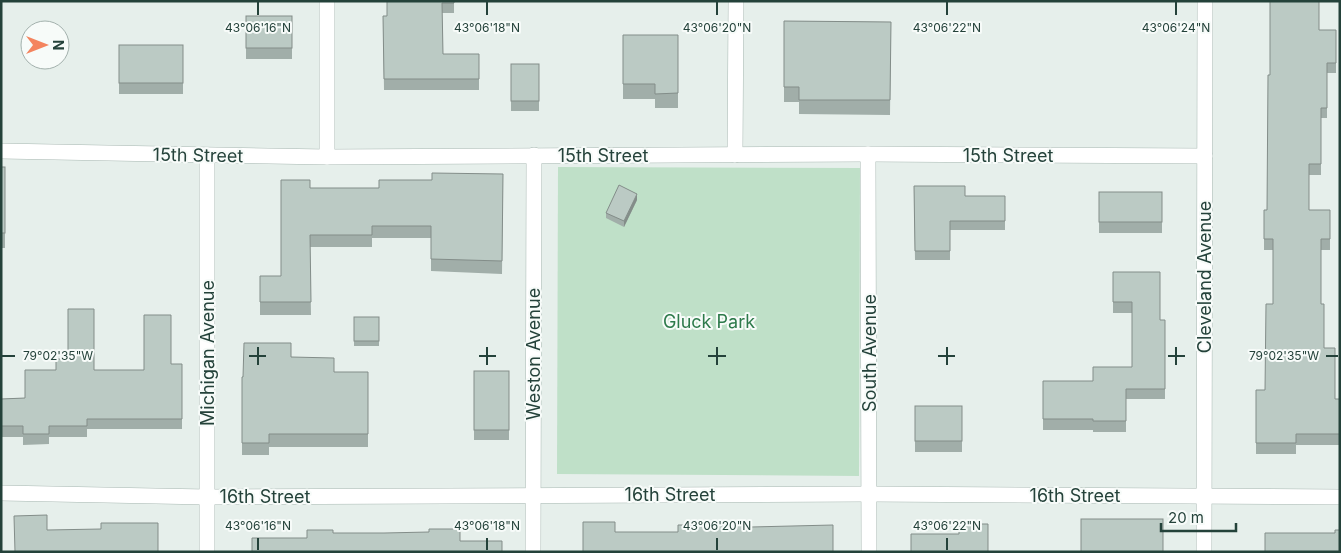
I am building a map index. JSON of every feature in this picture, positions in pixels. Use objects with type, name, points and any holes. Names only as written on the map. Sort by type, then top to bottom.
[{"type":"street","points":[[327,1],[327,157]]},
{"type":"street","points":[[735,155],[736,1]]},
{"type":"street","name":"Cleveland Avenue","points":[[1204,552],[1205,1]]},
{"type":"street","name":"15th Street","points":[[1,151],[327,157],[868,154],[1205,156]]},
{"type":"street","name":"South Avenue","points":[[868,154],[869,552]]},
{"type":"street","name":"Michigan Avenue","points":[[207,155],[207,552]]},
{"type":"street","name":"Weston Avenue","points":[[533,552],[534,155]]},
{"type":"street","name":"16th Street","points":[[1,493],[207,496],[869,494],[1340,497]]},
{"type":"green space","name":"Gluck Park","points":[[558,167],[860,168],[859,476],[557,474]]},
{"type":"building","points":[[387,1],[454,1],[454,3],[442,3],[443,54],[479,54],[479,79],[384,79],[383,16],[387,16]]},
{"type":"building","points":[[1270,1],[1319,1],[1319,30],[1336,30],[1336,63],[1327,63],[1327,108],[1321,108],[1321,164],[1309,164],[1309,210],[1330,210],[1330,239],[1321,239],[1321,304],[1324,304],[1324,348],[1335,348],[1335,399],[1340,399],[1340,434],[1296,434],[1296,443],[1256,443],[1256,390],[1265,390],[1266,304],[1273,304],[1273,239],[1264,239],[1264,210],[1267,210]]},
{"type":"building","points":[[246,16],[292,16],[292,48],[246,48]]},
{"type":"building","points":[[784,21],[891,22],[890,100],[799,100],[799,87],[784,87]]},
{"type":"building","points":[[623,35],[678,35],[678,93],[655,94],[655,84],[623,84]]},
{"type":"building","points":[[119,45],[183,45],[183,83],[119,83]]},
{"type":"building","points":[[511,64],[539,64],[539,101],[511,101]]},
{"type":"building","points":[[1,167],[5,167],[5,233],[1,233]]},
{"type":"building","points":[[432,173],[503,174],[502,261],[431,259],[431,226],[372,226],[372,235],[310,235],[311,302],[260,302],[260,276],[281,276],[281,180],[310,180],[310,188],[379,188],[379,180],[432,180]]},
{"type":"building","points":[[619,185],[637,194],[624,221],[606,213]]},
{"type":"building","points":[[914,186],[965,186],[965,196],[1005,196],[1005,221],[950,221],[950,251],[915,251]]},
{"type":"building","points":[[1099,192],[1162,192],[1162,222],[1099,222]]},
{"type":"building","points":[[1113,272],[1160,272],[1160,320],[1165,320],[1165,389],[1126,389],[1126,421],[1043,419],[1043,381],[1093,381],[1093,367],[1132,367],[1132,302],[1113,302]]},
{"type":"building","points":[[68,309],[94,309],[94,370],[144,370],[144,315],[171,315],[171,364],[182,364],[182,419],[87,419],[87,426],[49,426],[49,434],[23,434],[23,426],[1,426],[1,399],[25,398],[25,370],[56,370],[56,359],[68,359]]},
{"type":"building","points":[[354,317],[379,317],[379,341],[354,341]]},
{"type":"building","points":[[244,343],[291,343],[291,357],[334,358],[334,372],[368,372],[368,434],[269,434],[269,443],[242,443]]},
{"type":"building","points":[[474,371],[509,371],[509,430],[474,430]]},
{"type":"building","points":[[915,406],[962,406],[962,441],[915,441]]},
{"type":"building","points":[[47,515],[47,530],[101,529],[101,523],[158,523],[158,552],[15,552],[14,516]]},
{"type":"building","points":[[1081,519],[1163,519],[1163,552],[1081,552]]},
{"type":"building","points":[[583,522],[615,522],[615,532],[678,532],[678,525],[723,525],[723,523],[751,523],[751,527],[833,525],[833,552],[583,552]]},
{"type":"building","points":[[959,524],[988,524],[988,552],[911,552],[911,534],[959,534]]},
{"type":"building","points":[[429,529],[460,529],[460,541],[502,541],[502,552],[252,552],[252,538],[307,538],[307,530],[333,530],[333,533],[384,533],[429,532]]},
{"type":"building","points":[[1335,530],[1340,530],[1340,552],[1265,552],[1265,533],[1335,533]]}]
